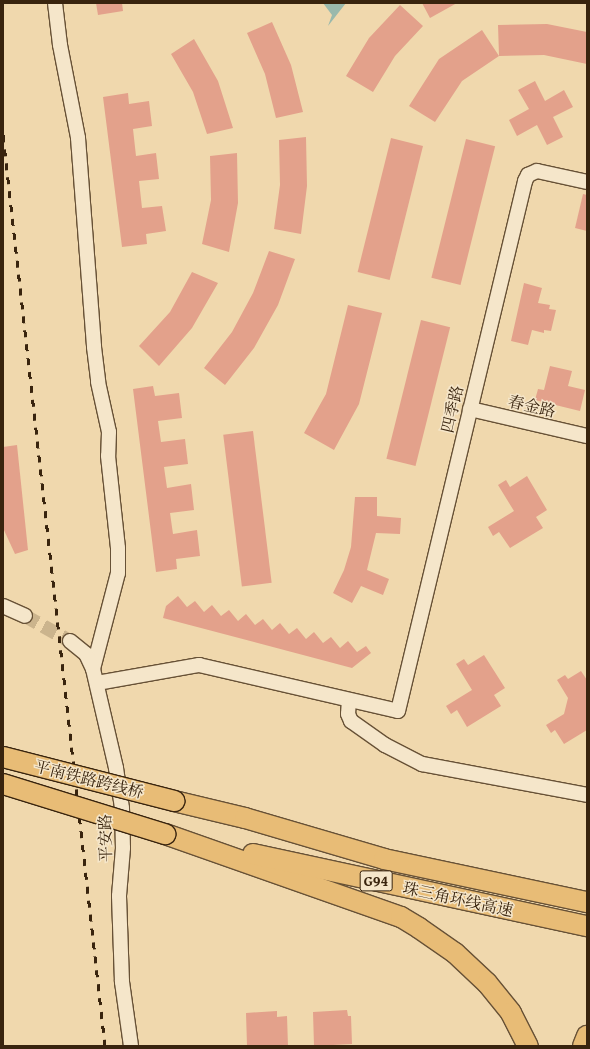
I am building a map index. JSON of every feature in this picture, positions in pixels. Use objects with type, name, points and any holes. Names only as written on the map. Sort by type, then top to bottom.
[{"type":"highway","name":"平南铁路跨线桥","points":[[3,757],[174,801]]},
{"type":"highway","name":"平南铁路跨线桥","points":[[3,784],[165,834]]},
{"type":"highway","name":"珠三角环线高速","points":[[174,801],[245,818],[384,859],[587,902]]},
{"type":"highway","points":[[245,818],[587,890]]},
{"type":"highway","name":"珠三角环线高速","points":[[165,834],[587,926]]},
{"type":"highway","points":[[165,834],[400,918],[419,928],[455,953],[487,983],[511,1013],[528,1046]]},
{"type":"highway","points":[[583,1046],[587,1036]]},
{"type":"street","points":[[55,3],[60,45],[78,138],[95,354],[109,432],[108,456],[118,548],[118,573],[93,669]]},
{"type":"street","name":"四季路","points":[[349,700],[398,711],[525,180],[528,175],[537,171],[587,182]]},
{"type":"street","name":"春金路","points":[[470,409],[587,436]]},
{"type":"street","points":[[3,606],[25,616]]},
{"type":"street","name":"平安路","points":[[70,641],[86,654],[93,669],[122,808],[123,848],[119,896],[122,982],[131,1046]]},
{"type":"street","points":[[97,683],[199,665],[349,700],[348,714],[351,721],[385,745],[422,764],[587,795]]},
{"type":"shaded area","points":[[323,3],[346,3],[328,26],[332,15]]},
{"type":"building","points":[[96,3],[122,3],[123,11],[98,15]]},
{"type":"building","points":[[422,3],[457,3],[430,18]]},
{"type":"building","points":[[400,5],[423,26],[395,56],[373,92],[346,76],[369,38]]},
{"type":"building","points":[[272,22],[291,65],[303,112],[276,118],[265,74],[247,33]]},
{"type":"building","points":[[547,24],[587,32],[587,64],[544,55],[499,56],[498,25]]},
{"type":"building","points":[[482,30],[499,56],[462,81],[435,122],[409,106],[439,59]]},
{"type":"building","points":[[194,39],[218,81],[233,128],[207,134],[193,92],[171,54]]},
{"type":"building","points":[[535,81],[545,101],[564,90],[573,107],[553,117],[563,137],[547,145],[537,125],[517,136],[509,120],[529,109],[518,90]]},
{"type":"building","points":[[128,93],[129,104],[149,101],[152,126],[133,129],[136,156],[156,153],[159,179],[139,181],[142,208],[162,206],[166,231],[146,234],[147,244],[122,247],[103,97]]},
{"type":"building","points":[[306,137],[307,186],[301,234],[274,229],[280,185],[279,140]]},
{"type":"building","points":[[391,138],[423,146],[390,280],[358,272]]},
{"type":"building","points":[[466,139],[495,146],[461,285],[431,278]]},
{"type":"building","points":[[237,153],[238,203],[229,252],[202,244],[211,200],[210,156]]},
{"type":"building","points":[[583,194],[587,195],[587,231],[575,228]]},
{"type":"building","points":[[269,251],[295,259],[278,305],[254,348],[225,385],[204,368],[232,332],[253,293]]},
{"type":"building","points":[[192,272],[218,283],[192,328],[159,366],[139,346],[170,312]]},
{"type":"building","points":[[524,283],[542,288],[538,303],[550,305],[549,309],[556,310],[551,331],[544,330],[544,333],[532,330],[528,345],[511,341]]},
{"type":"building","points":[[348,305],[382,313],[359,404],[334,450],[304,433],[326,394]]},
{"type":"building","points":[[421,320],[450,327],[416,466],[386,459]]},
{"type":"building","points":[[550,366],[572,371],[568,386],[585,390],[580,411],[535,400],[538,389],[544,390]]},
{"type":"building","points":[[153,386],[155,396],[179,393],[182,418],[158,421],[161,442],[185,439],[188,464],[164,467],[167,488],[191,484],[194,510],[170,513],[173,534],[197,530],[200,556],[176,559],[177,569],[156,572],[133,389]]},
{"type":"building","points":[[253,431],[272,583],[242,587],[223,435]]},
{"type":"building","points":[[17,445],[28,550],[15,554],[3,528],[3,447]]},
{"type":"building","points":[[527,476],[547,510],[536,517],[543,528],[510,548],[499,532],[493,536],[488,527],[514,511],[498,485],[506,480],[510,487]]},
{"type":"building","points":[[355,497],[377,497],[377,516],[401,518],[400,534],[376,533],[367,570],[389,579],[383,595],[361,586],[352,603],[333,593],[344,570],[351,547]]},
{"type":"building","points":[[178,596],[187,607],[195,601],[204,612],[212,605],[221,616],[229,610],[238,621],[246,614],[255,625],[263,619],[272,630],[280,623],[289,634],[297,628],[306,639],[314,632],[323,643],[331,637],[340,648],[348,641],[357,652],[366,646],[371,653],[352,668],[163,618],[166,606]]},
{"type":"building","points":[[484,655],[505,688],[494,695],[501,706],[467,727],[457,710],[451,714],[446,706],[472,690],[456,664],[464,659],[468,665]]},
{"type":"building","points":[[581,671],[587,680],[587,730],[564,744],[555,730],[551,733],[546,725],[564,714],[568,698],[557,680],[565,675],[568,679]]},
{"type":"building","points":[[347,1010],[348,1016],[351,1016],[352,1044],[314,1046],[313,1012]]},
{"type":"building","points":[[277,1011],[277,1017],[287,1016],[288,1046],[247,1046],[246,1013]]},
{"type":"tunnel","points":[[25,616],[70,641]]},
{"type":"railway","points":[[3,135],[105,1046]]}]
